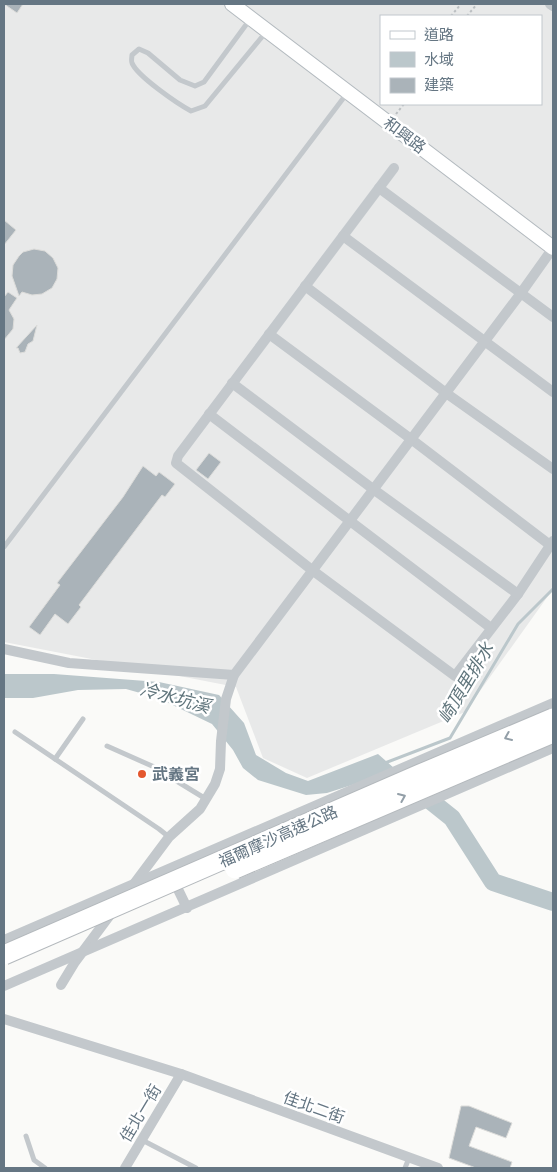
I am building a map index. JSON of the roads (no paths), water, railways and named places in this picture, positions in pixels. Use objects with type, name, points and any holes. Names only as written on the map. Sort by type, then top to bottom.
[{"type":"highway","name":"福爾摩沙高速公路","points":[[4,955],[420,774],[551,712]]},
{"type":"highway","name":"福爾摩沙高速公路","points":[[4,968],[553,733]]},
{"type":"street","name":"和興路","points":[[232,4],[553,248]]},
{"type":"street","points":[[269,334],[552,543],[518,594],[456,676],[312,570],[176,463],[178,456],[209,414],[232,383],[394,168]]},
{"type":"street","points":[[379,188],[553,317]]},
{"type":"street","points":[[343,236],[553,392]]},
{"type":"street","points":[[61,985],[80,954],[169,838],[200,808],[215,784],[220,768],[220,741],[226,699],[234,675],[553,248]]},
{"type":"street","points":[[305,286],[446,393],[553,469]]},
{"type":"street","points":[[232,383],[373,489],[518,594]]},
{"type":"street","points":[[209,414],[491,628]]},
{"type":"street","points":[[4,648],[68,663],[234,675]]},
{"type":"street","points":[[4,940],[426,758],[551,712]]},
{"type":"street","points":[[4,986],[553,748]]},
{"type":"street","points":[[360,786],[379,824]]},
{"type":"street","points":[[168,869],[187,908]]},
{"type":"street","name":"佳北二街","points":[[4,1019],[181,1074],[438,1168]]},
{"type":"street","name":"佳北一街","points":[[125,1168],[181,1074]]},
{"type":"lane","points":[[251,18],[204,82],[195,86],[180,80],[148,53],[139,49],[132,55],[131,62],[140,74],[180,105],[191,111],[205,106],[267,30]]},
{"type":"lane","points":[[4,547],[348,92]]},
{"type":"lane","points":[[55,759],[83,719]]},
{"type":"lane","points":[[15,732],[159,829],[169,838]]},
{"type":"lane","points":[[107,746],[152,766],[206,799]]},
{"type":"lane","points":[[26,1136],[34,1160],[45,1168]]},
{"type":"lane","points":[[141,1140],[196,1168]]},
{"type":"lane","points":[[405,1168],[409,1158]]},
{"type":"water","points":[[4,674],[54,674],[159,682],[219,695],[244,723],[256,755],[286,773],[308,781],[378,754],[394,768],[383,775],[327,793],[306,795],[258,780],[243,768],[233,750],[212,724],[158,698],[126,689],[78,690],[33,698],[4,698]]},
{"type":"waterway","name":"崎頂里排水","points":[[385,763],[450,738],[518,624],[553,589]]},
{"type":"waterway","name":"冷水坑溪","points":[[417,790],[452,818],[493,882],[553,902]]},
{"type":"place","name":"武義宮","points":[[142,774]]}]
